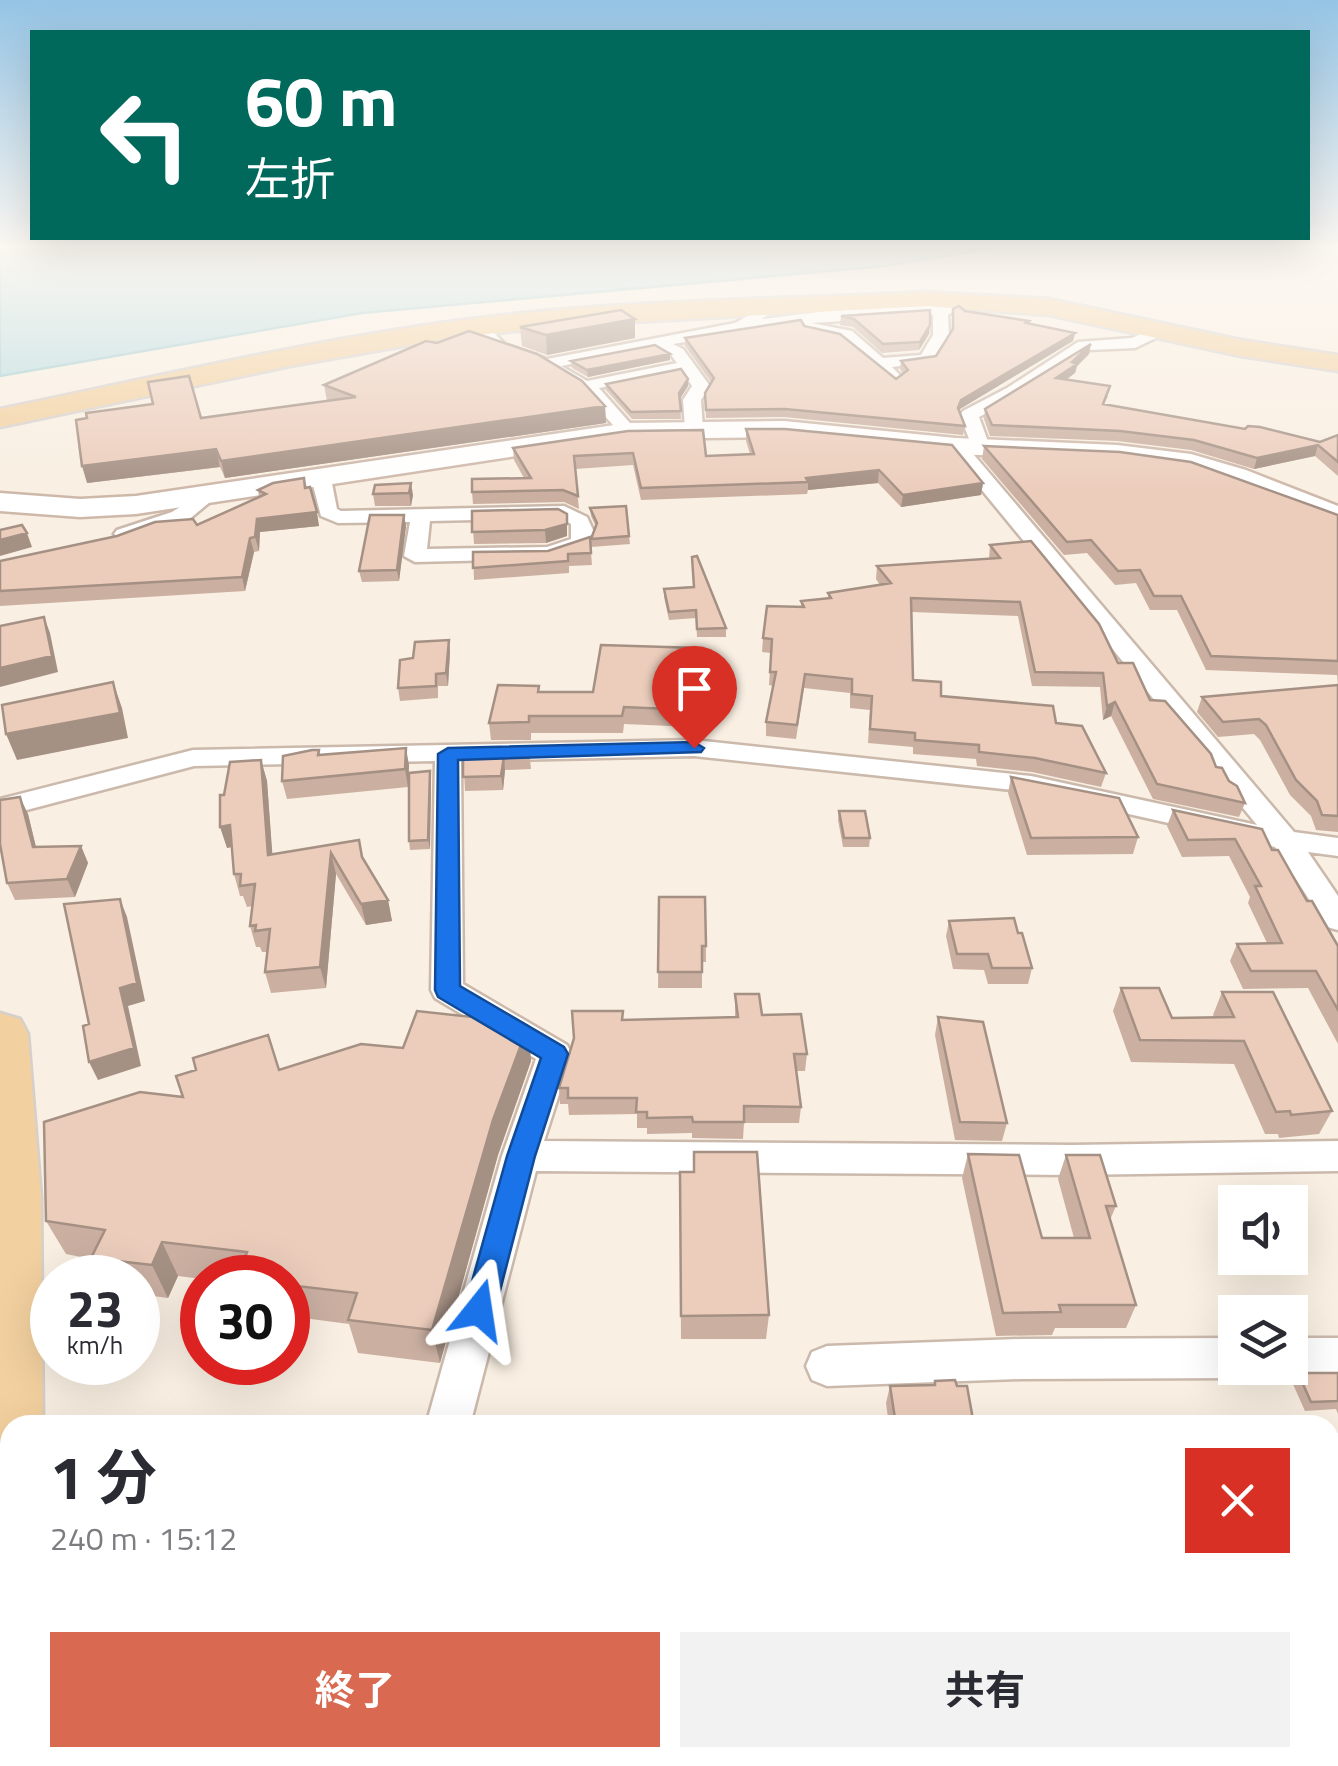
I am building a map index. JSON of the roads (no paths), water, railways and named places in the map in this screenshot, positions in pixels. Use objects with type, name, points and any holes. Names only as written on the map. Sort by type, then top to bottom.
[{"type":"main road","points":[[0,418],[362,344],[470,327]]},
{"type":"main road","points":[[1148,327],[1338,363]]},
{"type":"main road","points":[[0,1034],[10,1198],[7,1415]]},
{"type":"street","points":[[480,327],[499,348],[546,364],[584,386],[628,430]]},
{"type":"street","points":[[546,364],[738,327]]},
{"type":"street","points":[[825,327],[846,334],[896,378]]},
{"type":"street","points":[[871,356],[894,348],[885,327]]},
{"type":"street","points":[[871,356],[926,359],[942,336],[943,327]]},
{"type":"street","points":[[1160,330],[1136,343],[1084,345],[1014,392],[969,415],[969,446],[1285,840],[1338,919]]},
{"type":"street","points":[[659,344],[677,352],[701,386],[692,400],[694,429]]},
{"type":"street","points":[[584,386],[687,366]]},
{"type":"street","points":[[0,502],[80,508],[206,497],[628,430],[801,430],[969,446],[1117,452],[1191,462],[1338,518]]},
{"type":"street","points":[[321,478],[328,512],[338,517],[564,512],[580,521],[584,532],[580,542],[549,553],[415,556],[421,516]]},
{"type":"street","points":[[103,541],[182,515],[200,506],[206,497]]},
{"type":"street","points":[[0,808],[193,758],[694,748],[1030,784],[1285,840],[1338,847]]},
{"type":"street","points":[[448,754],[447,990],[555,1054],[521,1156],[451,1415]]},
{"type":"street","points":[[521,1156],[1072,1160],[1338,1156]]},
{"type":"street","points":[[828,1366],[1022,1359],[1218,1358]]},
{"type":"street","points":[[1308,1358],[1338,1358]]},
{"type":"water","points":[[0,327],[279,327],[0,376]]}]
